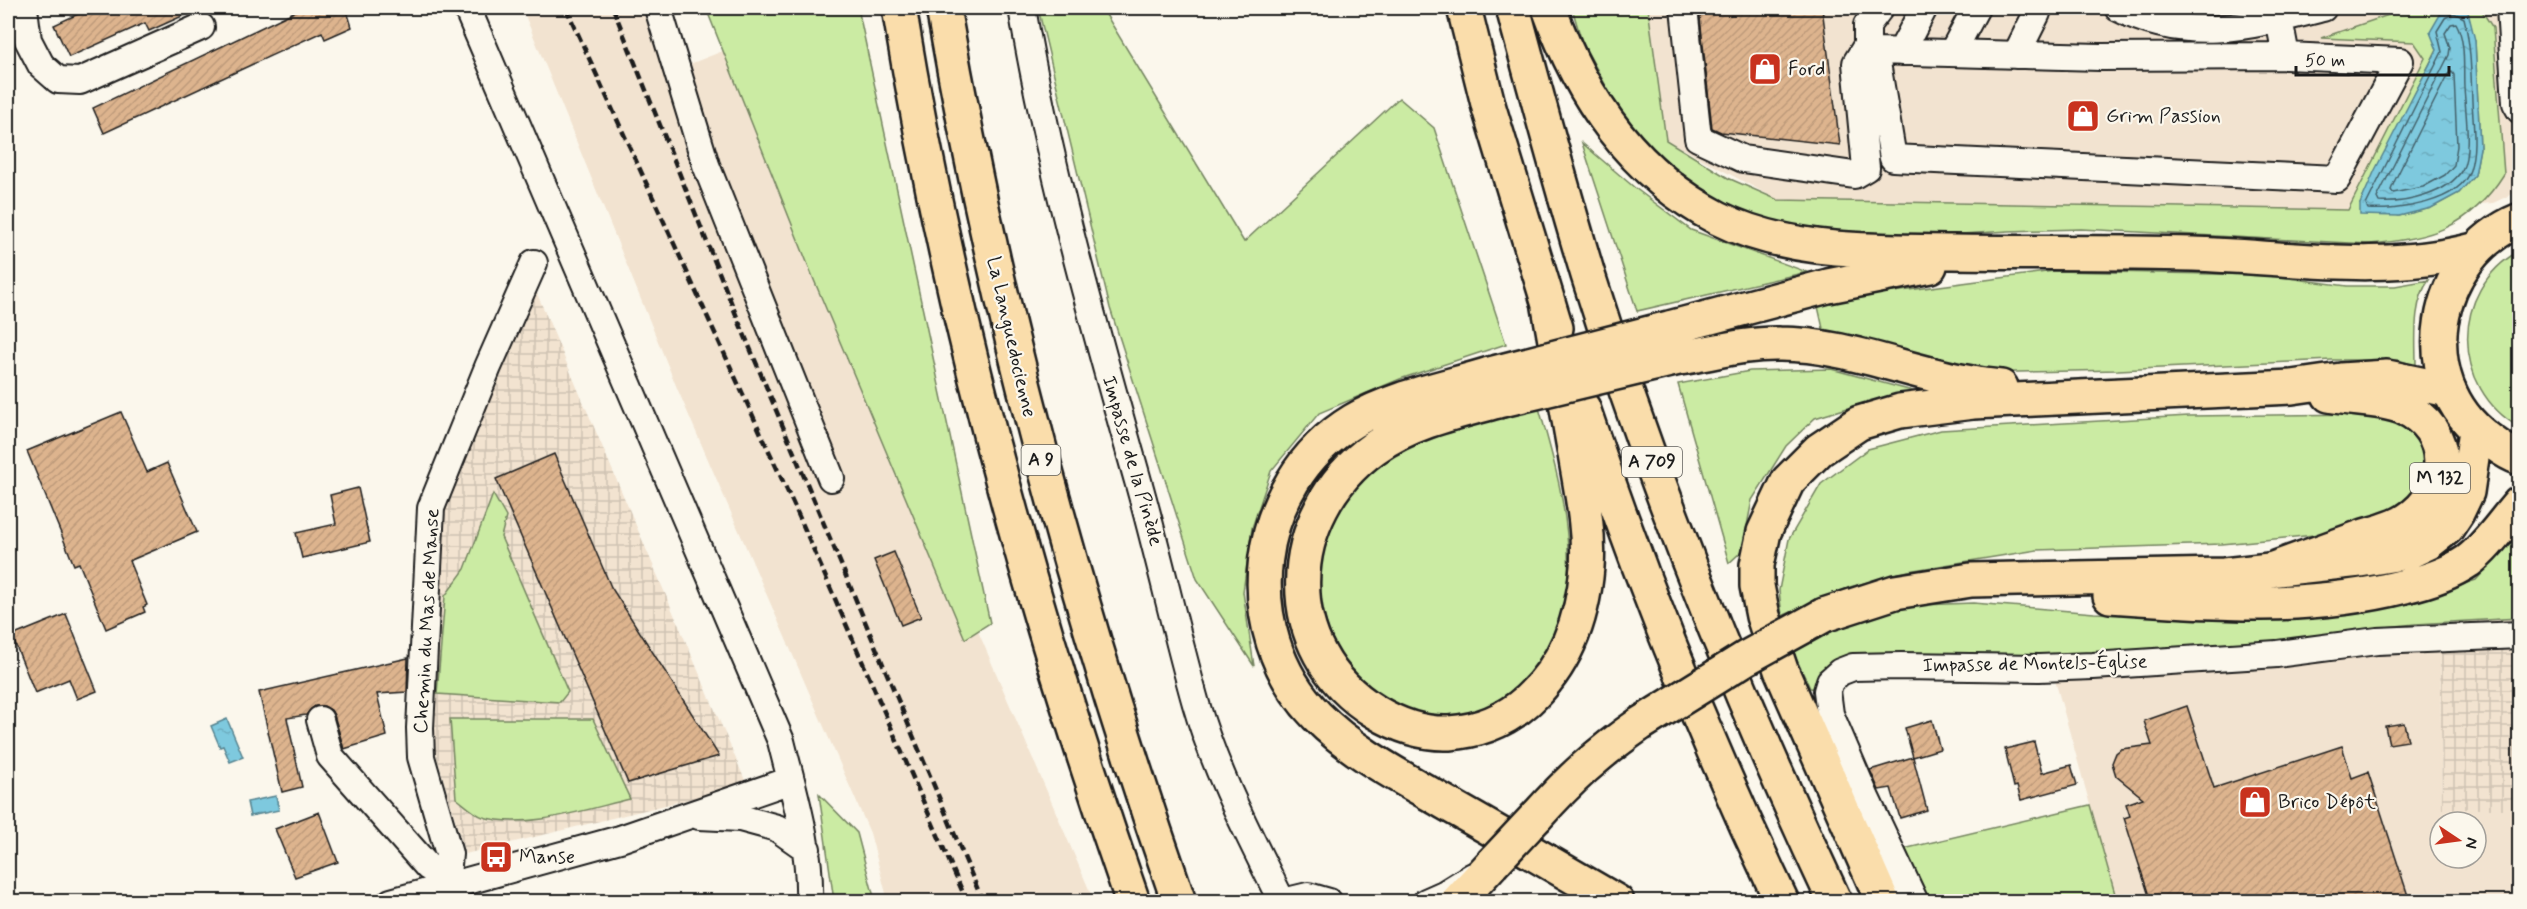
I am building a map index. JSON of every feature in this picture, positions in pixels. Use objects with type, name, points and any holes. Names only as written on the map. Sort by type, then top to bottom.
[{"type":"main road","name":"A 9","points":[[899,8],[948,259],[990,436],[1066,705],[1133,902]]},
{"type":"main road","name":"La Languedocienne","points":[[943,8],[958,97],[998,285],[1038,448],[1078,594],[1126,747],[1179,902]]},
{"type":"main road","name":"A 709","points":[[1464,8],[1489,108],[1549,307],[1594,442],[1659,618],[1782,902]]},
{"type":"main road","name":"A 709","points":[[1513,8],[1584,262],[1661,488],[1741,690],[1835,902]]},
{"type":"main road","points":[[1549,8],[1578,75],[1612,129],[1655,174],[1676,192],[1718,218],[1755,233],[1810,245],[1882,250],[2195,254],[2360,263],[2420,261],[2474,250]]},
{"type":"main road","points":[[2520,220],[2503,226],[2474,250],[2452,281],[2441,317],[2440,354],[2449,390],[2461,411],[2476,430],[2511,455],[2520,458]]},
{"type":"main road","points":[[1617,902],[1395,774],[1332,729],[1318,717],[1296,690],[1281,663],[1268,624],[1263,581],[1269,535],[1289,488],[1309,459],[1340,430],[1372,411],[1392,403],[1494,388],[1674,343],[1828,286],[2009,252]]},
{"type":"main road","points":[[1494,388],[1391,438],[1359,460],[1335,485],[1317,513],[1306,545],[1302,582],[1303,599],[1311,631],[1334,676],[1356,699],[1383,716],[1413,729],[1442,733],[1470,731],[1484,727],[1511,713],[1536,692],[1557,667],[1579,616],[1587,565],[1584,507],[1549,307]]},
{"type":"main road","points":[[1674,343],[1810,346],[1838,350],[1961,382],[2070,397]]},
{"type":"main road","points":[[1883,902],[1781,670],[1767,627],[1758,586],[1757,566],[1764,532],[1788,481],[1819,450],[1859,423],[1900,411],[1973,402],[2292,387],[2341,380],[2387,377],[2449,390]]},
{"type":"main road","name":"M 132","points":[[2273,569],[2404,522],[2432,498],[2440,481],[2442,465],[2439,448],[2432,432],[2417,416],[2404,408],[2390,403],[2339,397],[2292,387]]},
{"type":"main road","name":"M 132","points":[[1457,902],[1575,774],[1601,752],[1640,724],[1746,658],[1824,615],[1895,592],[1971,580],[2223,575],[2408,552],[2429,542],[2452,521],[2467,492],[2476,430]]},
{"type":"main road","name":"M 132","points":[[1940,585],[2226,603],[2336,600],[2406,586],[2452,570],[2479,551],[2520,503]]},
{"type":"street","points":[[24,8],[28,40],[41,65],[58,80],[80,81],[201,27]]},
{"type":"street","points":[[467,8],[781,741],[807,849],[810,874],[809,902]]},
{"type":"street","points":[[658,8],[706,165],[831,478]]},
{"type":"street","name":"Impasse de la Pinède","points":[[1022,8],[1048,143],[1197,705],[1225,783],[1282,902]]},
{"type":"street","points":[[1684,8],[1698,138],[1743,159],[1854,174],[1866,168],[1856,63],[1871,48]]},
{"type":"street","points":[[1871,48],[1901,52],[2016,55],[2286,56],[2400,61],[2337,179],[1893,158],[1871,48],[1867,25],[1880,8]]},
{"type":"street","points":[[1901,52],[1924,8]]},
{"type":"street","points":[[1952,53],[1976,8]]},
{"type":"street","points":[[2118,8],[2153,22],[2206,30],[2237,28],[2323,8]]},
{"type":"street","points":[[2510,8],[2517,103],[2520,110]]},
{"type":"street","points":[[2016,55],[2037,13]]},
{"type":"street","points":[[2279,19],[2286,56]]},
{"type":"street","name":"Chemin du Mas de Manse","points":[[452,887],[449,854],[421,757],[420,728],[431,508],[488,367],[534,263]]},
{"type":"street","name":"Impasse de Montels-Église","points":[[1915,902],[1866,798],[1830,714],[1827,691],[1830,681],[1840,672],[1853,667],[2093,666],[2277,654],[2377,641],[2520,635]]},
{"type":"street","points":[[320,720],[330,756],[428,867],[452,887]]},
{"type":"street","points":[[391,902],[620,839],[790,780]]},
{"type":"street","points":[[690,816],[740,818],[777,828],[807,849]]},
{"type":"street","name":"M 132","points":[[1426,902],[1444,894],[1492,864]]},
{"type":"street","name":"M 132","points":[[1475,902],[1492,864]]},
{"type":"street","points":[[1282,902],[1308,896],[1329,902]]},
{"type":"shaded area","points":[[522,8],[642,8],[667,73],[728,49],[1094,901],[888,901],[870,833],[677,388]]},
{"type":"shaded area","points":[[1648,8],[2519,8],[2519,191],[2493,203],[2431,208],[2348,210],[1778,200],[1666,140]]},
{"type":"shaded area","points":[[535,289],[747,785],[465,854],[429,730],[440,509]]},
{"type":"shaded area","points":[[2519,533],[2519,809],[2442,809],[2440,649],[2476,580]]},
{"type":"shaded area","points":[[2440,649],[2442,808],[2519,809],[2519,901],[2117,901],[2053,673],[2226,666]]},
{"type":"green space","points":[[706,8],[858,8],[990,623],[965,639],[814,280]]},
{"type":"green space","points":[[1038,8],[1102,8],[1244,242],[1399,98],[1434,128],[1506,344],[1400,379],[1319,413],[1271,471],[1252,528],[1243,592],[1254,666],[1197,579],[1110,308]]},
{"type":"green space","points":[[1572,8],[1648,8],[1666,140],[1728,178],[1778,200],[2348,210],[2425,58],[2414,42],[2321,38],[2409,8],[2480,8],[2493,28],[2504,174],[2477,207],[2447,227],[2411,239],[2369,244],[2081,229],[1898,238],[1804,230],[1754,218],[1701,189],[1658,158],[1629,128],[1582,42]],"holes":[[[2475,40],[2480,148],[2475,175],[2459,193],[2431,208],[2399,216],[2360,204],[2437,49]]]},
{"type":"green space","points":[[1582,143],[1635,188],[1691,230],[1807,272],[1637,311]]},
{"type":"green space","points":[[2519,251],[2519,427],[2497,410],[2481,389],[2471,364],[2468,339],[2471,314],[2480,289],[2496,268]]},
{"type":"green space","points":[[2054,271],[2266,275],[2347,286],[2395,286],[2429,280],[2417,310],[2416,366],[2399,360],[2332,360],[2118,370],[1970,373],[1824,333],[1817,302]]},
{"type":"green space","points":[[1831,369],[1920,393],[1864,403],[1815,418],[1786,446],[1752,500],[1742,551],[1729,563],[1678,384],[1750,371]]},
{"type":"green space","points":[[1539,408],[1559,485],[1566,525],[1568,564],[1565,602],[1553,638],[1533,671],[1501,699],[1478,711],[1440,716],[1414,711],[1384,697],[1362,681],[1345,662],[1328,629],[1320,591],[1320,572],[1326,536],[1331,524],[1345,501],[1363,479],[1383,460],[1408,442],[1425,434],[1463,423]]},
{"type":"green space","points":[[2369,414],[2399,423],[2422,445],[2425,461],[2420,489],[2389,515],[2325,534],[2222,544],[2037,550],[1908,571],[1850,587],[1782,616],[1779,590],[1789,539],[1821,484],[1868,449],[1941,430],[2189,416]]},
{"type":"green space","points":[[493,494],[506,517],[501,537],[568,692],[560,702],[437,694],[445,596],[465,569]]},
{"type":"green space","points":[[2519,533],[2519,618],[2415,624],[2376,628],[2326,640],[2103,659],[1843,660],[1819,671],[1817,689],[1810,688],[1793,652],[1841,626],[1894,606],[1973,603],[2094,613],[2207,617],[2290,617],[2363,612],[2416,599],[2476,580]]},
{"type":"green space","points":[[450,719],[593,719],[630,799],[537,820],[500,820],[480,816],[456,798]]},
{"type":"green space","points":[[819,794],[857,833],[875,901],[834,901]]},
{"type":"green space","points":[[2090,805],[2117,901],[1904,901],[1878,855]]},
{"type":"water","points":[[2453,8],[2468,12],[2475,40],[2480,148],[2475,175],[2459,193],[2431,208],[2399,216],[2360,215],[2360,204],[2375,170],[2437,50],[2430,32],[2441,13]]},
{"type":"water","points":[[227,719],[243,757],[230,762],[223,746],[220,747],[211,726]]},
{"type":"water","points":[[276,796],[279,810],[250,816],[247,802]]},
{"type":"building","points":[[91,8],[200,8],[149,31],[145,23],[69,57],[54,25]]},
{"type":"building","points":[[302,8],[346,8],[352,27],[325,39],[322,32],[104,133],[93,108]]},
{"type":"building","name":"Ford","points":[[1699,8],[1822,8],[1840,145],[1721,132],[1712,128]]},
{"type":"building","points":[[121,412],[147,472],[167,463],[197,532],[129,561],[147,605],[143,607],[145,612],[106,629],[79,563],[74,565],[27,451]]},
{"type":"building","points":[[554,454],[611,587],[719,756],[628,783],[496,479]]},
{"type":"building","points":[[358,488],[370,542],[302,558],[296,533],[336,524],[330,495]]},
{"type":"building","points":[[894,552],[921,617],[901,625],[874,560]]},
{"type":"building","points":[[66,614],[97,691],[77,699],[69,679],[35,693],[12,636]]},
{"type":"building","points":[[408,658],[407,692],[377,694],[387,736],[344,749],[334,715],[324,706],[315,706],[306,715],[287,718],[302,787],[282,792],[259,692]]},
{"type":"building","name":"Brico Dépôt","points":[[2187,706],[2214,788],[2342,746],[2352,778],[2368,772],[2410,902],[2151,902],[2124,818],[2130,816],[2126,804],[2143,798],[2116,776],[2112,763],[2116,753],[2121,749],[2152,745],[2144,721]]},
{"type":"building","points":[[1932,720],[1940,749],[1913,757],[1905,728]]},
{"type":"building","points":[[2404,723],[2408,741],[2389,744],[2385,726]]},
{"type":"building","points":[[2034,742],[2042,773],[2071,765],[2077,785],[2021,800],[2017,786],[2014,787],[2005,749]]},
{"type":"building","points":[[1913,757],[1927,810],[1900,818],[1891,788],[1879,790],[1870,770]]},
{"type":"building","points":[[319,812],[338,862],[295,877],[275,829]]},
{"type":"railway","points":[[566,8],[802,523],[967,902]]},
{"type":"railway","points":[[613,8],[739,322],[983,902]]},
{"type":"place","name":"Ford","points":[[1765,69]]},
{"type":"place","name":"Grim Passion","points":[[2083,116]]},
{"type":"place","name":"Brico Dépôt","points":[[2255,802]]},
{"type":"place","name":"Manse","points":[[496,857]]}]
